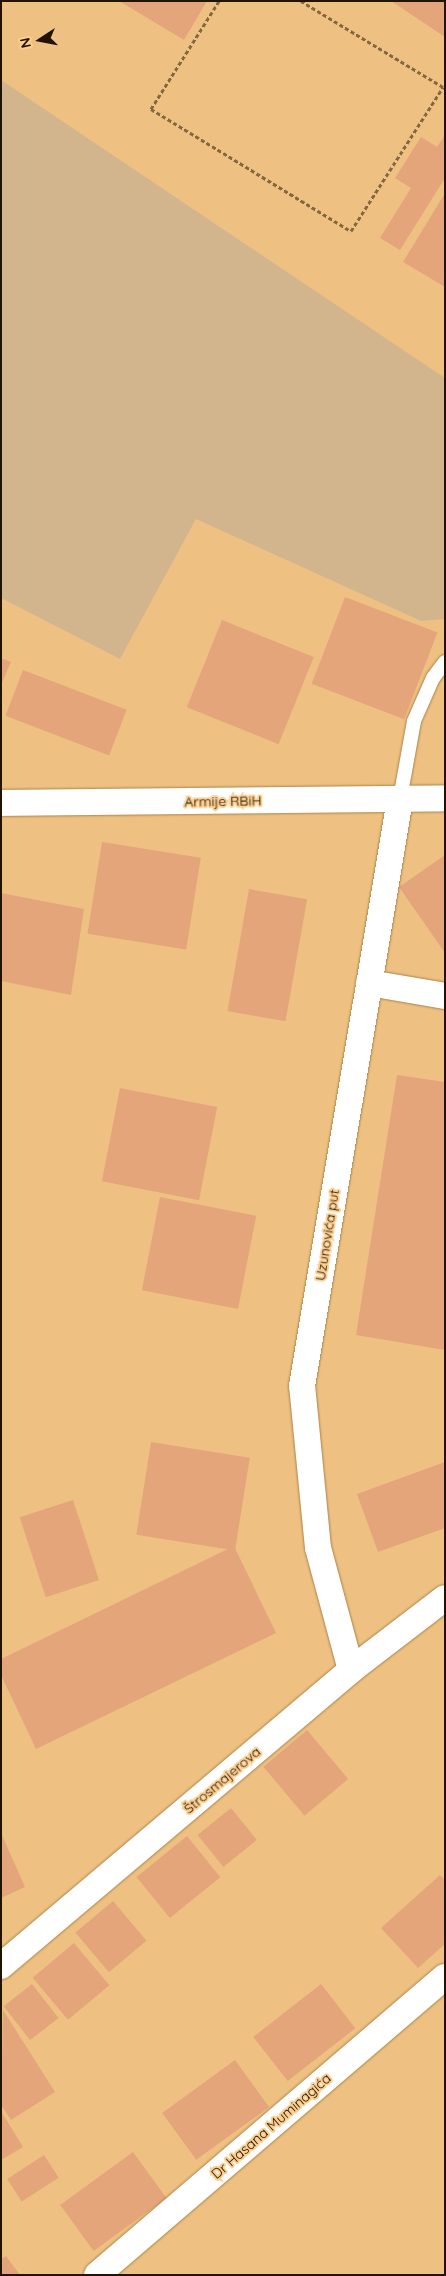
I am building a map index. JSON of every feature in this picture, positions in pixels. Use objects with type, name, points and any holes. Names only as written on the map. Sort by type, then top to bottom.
[{"type":"street","name":"Uzunovića put","points":[[351,1670],[318,1548],[302,1386],[400,798]]},
{"type":"street","name":"Armije RBiH","points":[[1,803],[445,798]]},
{"type":"street","points":[[369,983],[445,996]]},
{"type":"street","name":"Štrosmajerova","points":[[1,1966],[351,1670],[445,1598]]},
{"type":"street","name":"Dr Hasana Muminagića","points":[[97,2275],[445,1977]]},
{"type":"lane","points":[[400,798],[414,721],[432,678],[445,662]]},
{"type":"path","points":[[219,1],[151,109],[350,231],[443,87],[301,1]]},
{"type":"shaded area","points":[[1,80],[445,378],[445,619],[421,621],[196,519],[120,659],[1,598]]},
{"type":"building","points":[[119,1],[207,1],[184,40]]},
{"type":"building","points":[[391,1],[445,1],[445,37]]},
{"type":"building","points":[[445,135],[445,178],[400,250],[380,238],[411,188],[395,178],[421,137],[437,147]]},
{"type":"building","points":[[445,193],[445,287],[403,262]]},
{"type":"building","points":[[345,597],[437,632],[404,719],[312,684]]},
{"type":"building","points":[[222,620],[314,657],[279,744],[187,707]]},
{"type":"building","points":[[1,658],[11,662],[1,685]]},
{"type":"building","points":[[23,670],[127,710],[109,756],[5,716]]},
{"type":"building","points":[[102,842],[201,858],[186,949],[87,934]]},
{"type":"building","points":[[445,855],[445,953],[399,887]]},
{"type":"building","points":[[249,889],[307,899],[286,1021],[227,1011]]},
{"type":"building","points":[[1,893],[84,909],[71,995],[1,981]]},
{"type":"building","points":[[397,1075],[445,1082],[445,1350],[356,1335]]},
{"type":"building","points":[[120,1088],[217,1107],[199,1200],[102,1181]]},
{"type":"building","points":[[160,1197],[256,1216],[238,1309],[142,1290]]},
{"type":"building","points":[[151,1442],[250,1458],[235,1550],[136,1535]]},
{"type":"building","points":[[445,1462],[445,1528],[378,1552],[357,1494]]},
{"type":"building","points":[[73,1500],[99,1580],[46,1597],[20,1517]]},
{"type":"building","points":[[234,1546],[276,1633],[36,1749],[1,1675],[1,1659]]},
{"type":"building","points":[[307,1730],[348,1779],[304,1816],[263,1767]]},
{"type":"building","points":[[231,1808],[257,1840],[223,1867],[198,1835]]},
{"type":"building","points":[[1,1833],[25,1887],[1,1898]]},
{"type":"building","points":[[187,1836],[220,1877],[170,1918],[136,1877]]},
{"type":"building","points":[[440,1875],[445,1880],[445,1944],[418,1968],[381,1928]]},
{"type":"building","points":[[113,1901],[146,1941],[109,1972],[75,1932]]},
{"type":"building","points":[[74,1943],[109,1985],[68,2020],[33,1978]]},
{"type":"building","points":[[32,1984],[58,2018],[30,2040],[4,2006]]},
{"type":"building","points":[[321,1984],[355,2028],[288,2081],[253,2037]]},
{"type":"building","points":[[3,2010],[55,2092],[11,2120],[1,2105]]},
{"type":"building","points":[[235,2060],[269,2107],[196,2160],[162,2113]]},
{"type":"building","points":[[1,2111],[23,2147],[1,2160]]},
{"type":"building","points":[[133,2152],[167,2198],[94,2251],[60,2205]]},
{"type":"building","points":[[44,2155],[59,2178],[22,2202],[7,2179]]},
{"type":"building","points":[[6,2256],[20,2275],[1,2275],[1,2259]]}]
